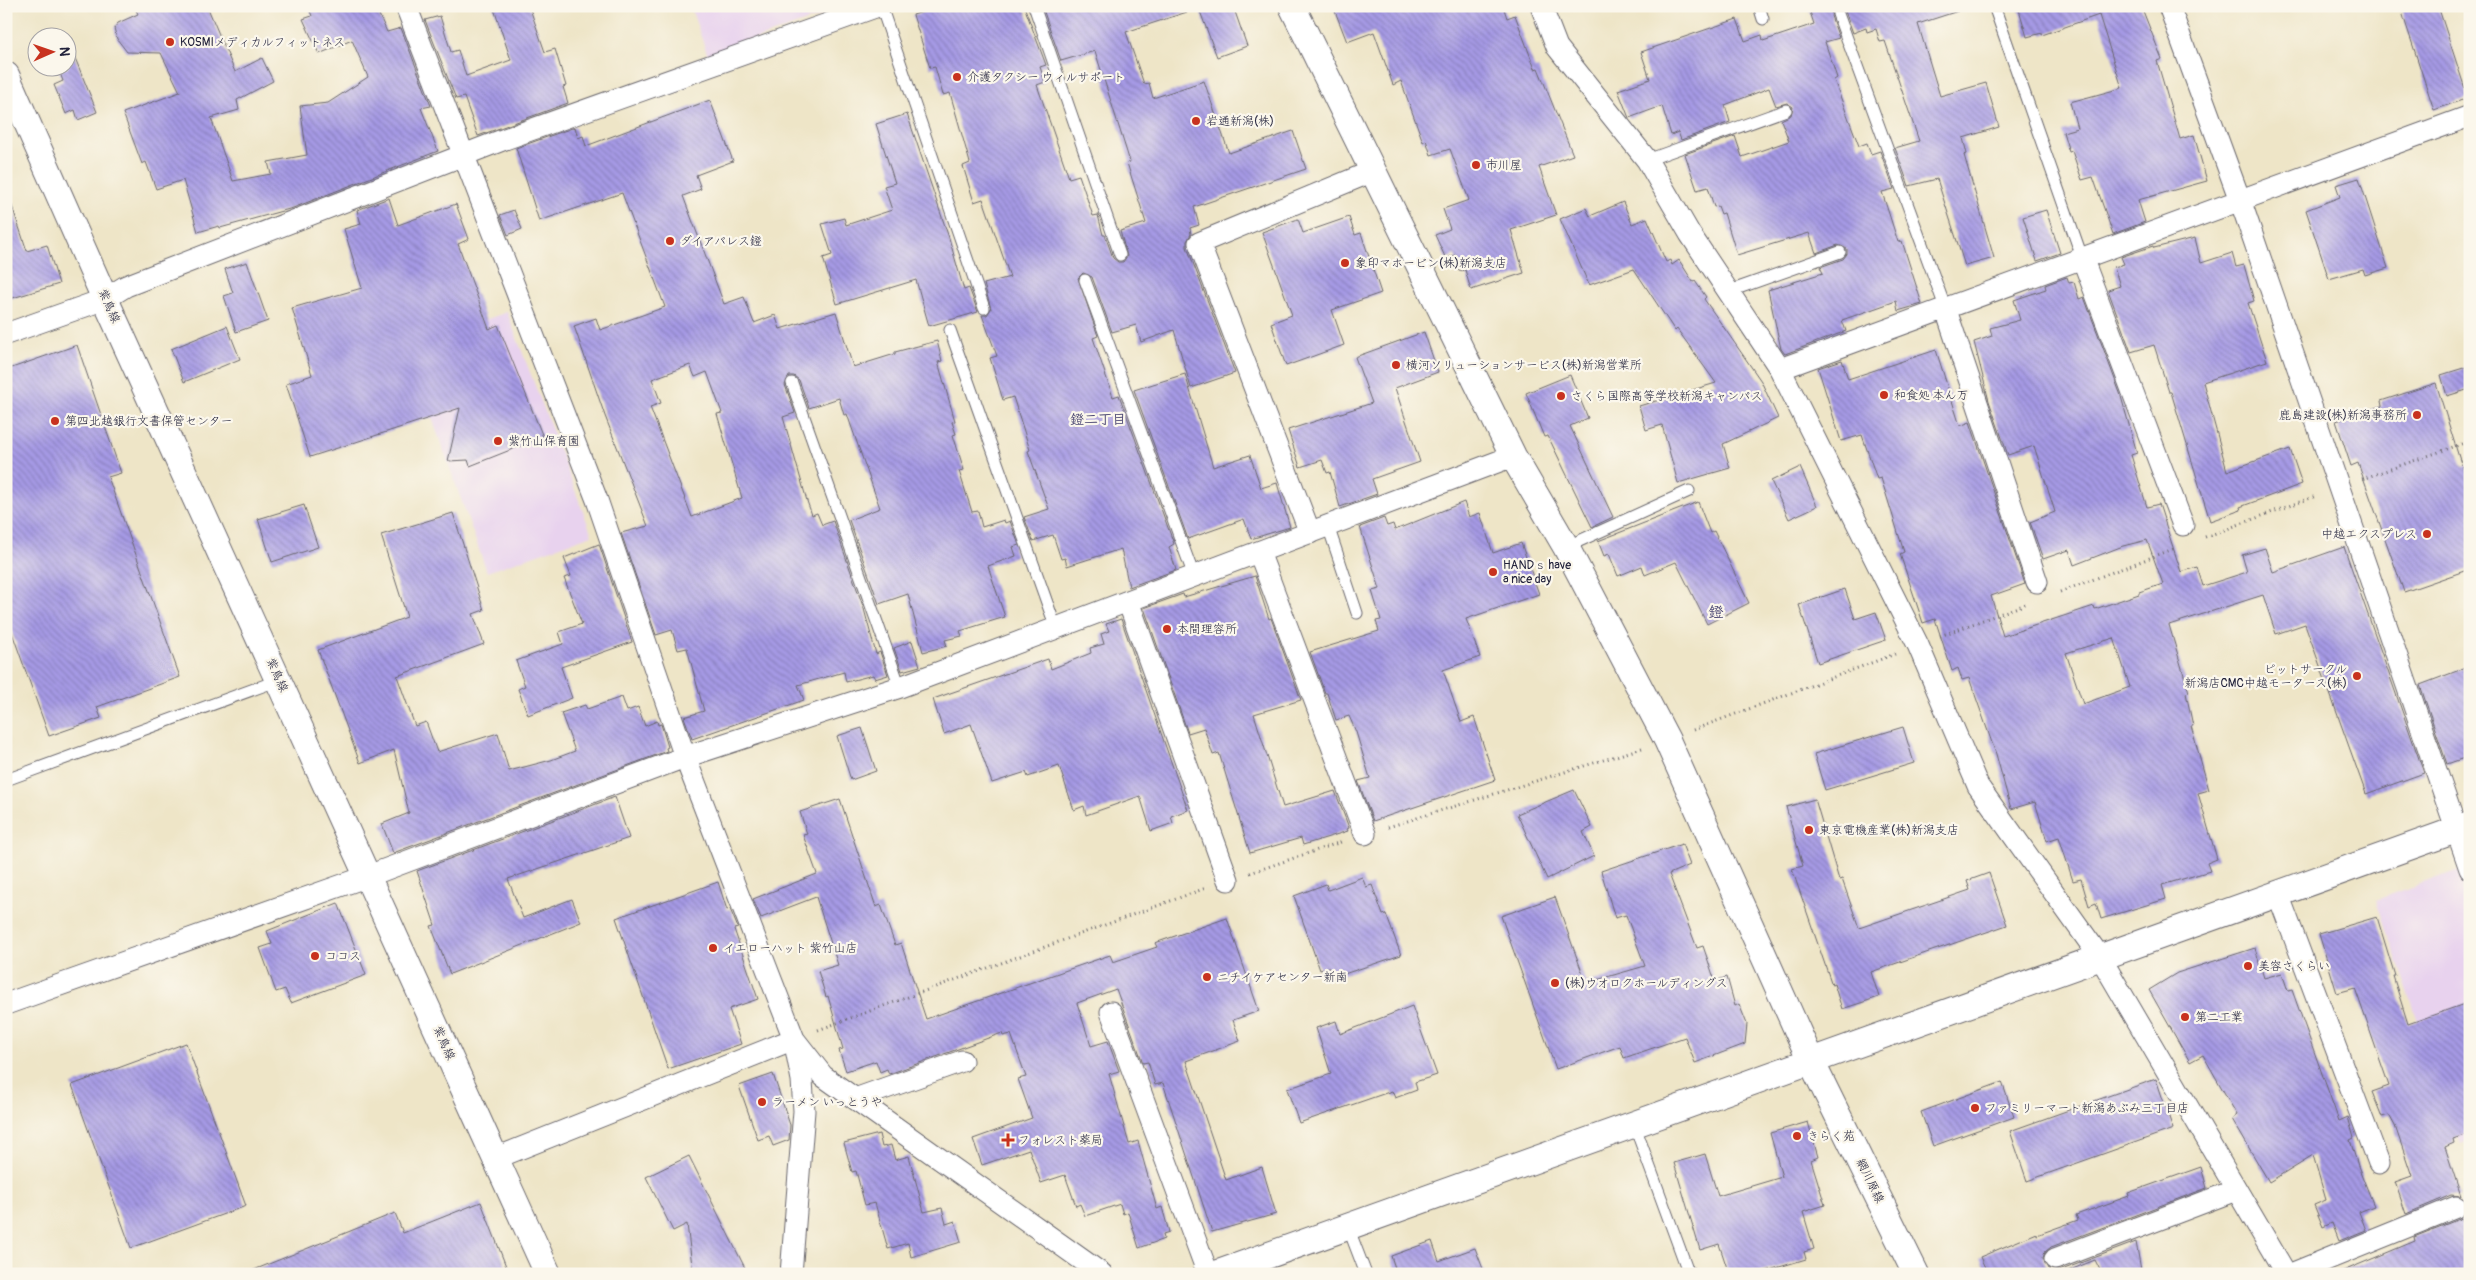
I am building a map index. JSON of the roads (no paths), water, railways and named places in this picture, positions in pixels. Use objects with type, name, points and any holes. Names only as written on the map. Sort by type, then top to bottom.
[{"type":"street","points":[[406,6],[462,156],[491,223],[597,500],[685,757],[794,1039],[802,1080],[804,1111],[791,1274]]},
{"type":"street","points":[[6,334],[105,299],[126,286],[462,156],[880,6]]},
{"type":"street","name":"網川原線","points":[[1292,6],[1513,456],[1566,547],[1667,740],[1811,1061],[1916,1274]]},
{"type":"street","points":[[1540,6],[1557,47],[1647,160],[1727,292],[1780,369],[1918,645],[1978,786],[2100,957],[2286,1274]]},
{"type":"street","points":[[2168,6],[2240,202],[2338,488],[2462,827],[2470,869]]},
{"type":"street","name":"紫鳥線","points":[[6,75],[105,299],[548,1274]]},
{"type":"street","points":[[1780,369],[1944,307],[2083,260],[2470,116]]},
{"type":"street","points":[[1319,529],[1199,243],[1373,171]]},
{"type":"street","points":[[2083,260],[2183,525]]},
{"type":"street","points":[[1944,307],[2042,592]]},
{"type":"street","points":[[6,1004],[368,876],[685,757],[900,687],[1513,456]]},
{"type":"street","points":[[1259,552],[1365,834]]},
{"type":"street","points":[[1128,601],[1228,880]]},
{"type":"street","points":[[1216,1274],[2462,827]]},
{"type":"street","points":[[2278,894],[2379,1163]]},
{"type":"street","points":[[1111,1012],[1208,1274]]},
{"type":"street","points":[[794,1039],[823,1076],[1102,1274]]},
{"type":"street","points":[[496,1158],[794,1039]]},
{"type":"street","points":[[855,1099],[962,1062]]},
{"type":"street","points":[[2055,1258],[2236,1190]]},
{"type":"street","points":[[2291,1274],[2456,1206]]},
{"type":"lane","points":[[880,6],[984,308]]},
{"type":"lane","points":[[1034,6],[1120,255]]},
{"type":"lane","points":[[1759,6],[1763,18]]},
{"type":"lane","points":[[1994,6],[2083,260]]},
{"type":"lane","points":[[1838,14],[1944,307]]},
{"type":"lane","points":[[1647,160],[1786,110]]},
{"type":"lane","points":[[1727,292],[1840,252]]},
{"type":"lane","points":[[1084,280],[1194,576]]},
{"type":"lane","points":[[950,330],[1056,628]]},
{"type":"lane","points":[[792,384],[900,687]]},
{"type":"lane","points":[[1566,547],[1689,491]]},
{"type":"lane","points":[[1319,529],[1357,613]]},
{"type":"lane","points":[[6,780],[279,680]]},
{"type":"lane","points":[[1634,1124],[1689,1274]]},
{"type":"lane","points":[[1348,1226],[1366,1274]]},
{"type":"place","name":"KOSMIメディカルフィットネス","points":[[170,42]]},
{"type":"place","name":"介護タクシー ウィルサポート","points":[[957,77]]},
{"type":"place","name":"岩通新潟(株)","points":[[1196,121]]},
{"type":"place","name":"市川屋","points":[[1476,165]]},
{"type":"place","name":"ダイアパレス鐙","points":[[670,241]]},
{"type":"place","name":"象印マホービン(株)新潟支店","points":[[1345,263]]},
{"type":"place","name":"横河ソリューションサービス(株)新潟営業所","points":[[1396,365]]},
{"type":"place","name":"和食処 本ん万","points":[[1884,395]]},
{"type":"place","name":"さくら国際高等学校新潟キャンパス","points":[[1561,396]]},
{"type":"place","name":"鹿島建設(株)新潟事務所","points":[[2417,415]]},
{"type":"place","name":"第四北越銀行文書保管センター","points":[[55,421]]},
{"type":"place","name":"紫竹山保育園","points":[[498,441]]},
{"type":"place","name":"中越エクスプレス","points":[[2427,534]]},
{"type":"place","name":"HANDｓ have a nice day","points":[[1493,572]]},
{"type":"place","name":"本間理容所","points":[[1167,629]]},
{"type":"place","name":"ピットサークル 新潟店CMC中越モータース(株)","points":[[2357,676]]},
{"type":"place","name":"東京電機産業(株)新潟支店","points":[[1809,830]]},
{"type":"place","name":"イエローハット 紫竹山店","points":[[713,948]]},
{"type":"place","name":"ココス","points":[[315,956]]},
{"type":"place","name":"美容さくらい","points":[[2248,966]]},
{"type":"place","name":"ニチイケアセンター新南","points":[[1207,977]]},
{"type":"place","name":"(株)ウオロクホールディングス","points":[[1555,983]]},
{"type":"place","name":"第二工業","points":[[2185,1017]]},
{"type":"place","name":"ラーメン いっとうや","points":[[762,1102]]},
{"type":"place","name":"ファミリーマート新潟あぶみ三丁目店","points":[[1975,1108]]},
{"type":"place","name":"きらく苑","points":[[1797,1136]]},
{"type":"place","name":"フォレスト薬局","points":[[1008,1140]]},
{"type":"district","name":"鐙二丁目","points":[[1098,419]]},
{"type":"district","name":"鐙","points":[[1716,612]]}]
